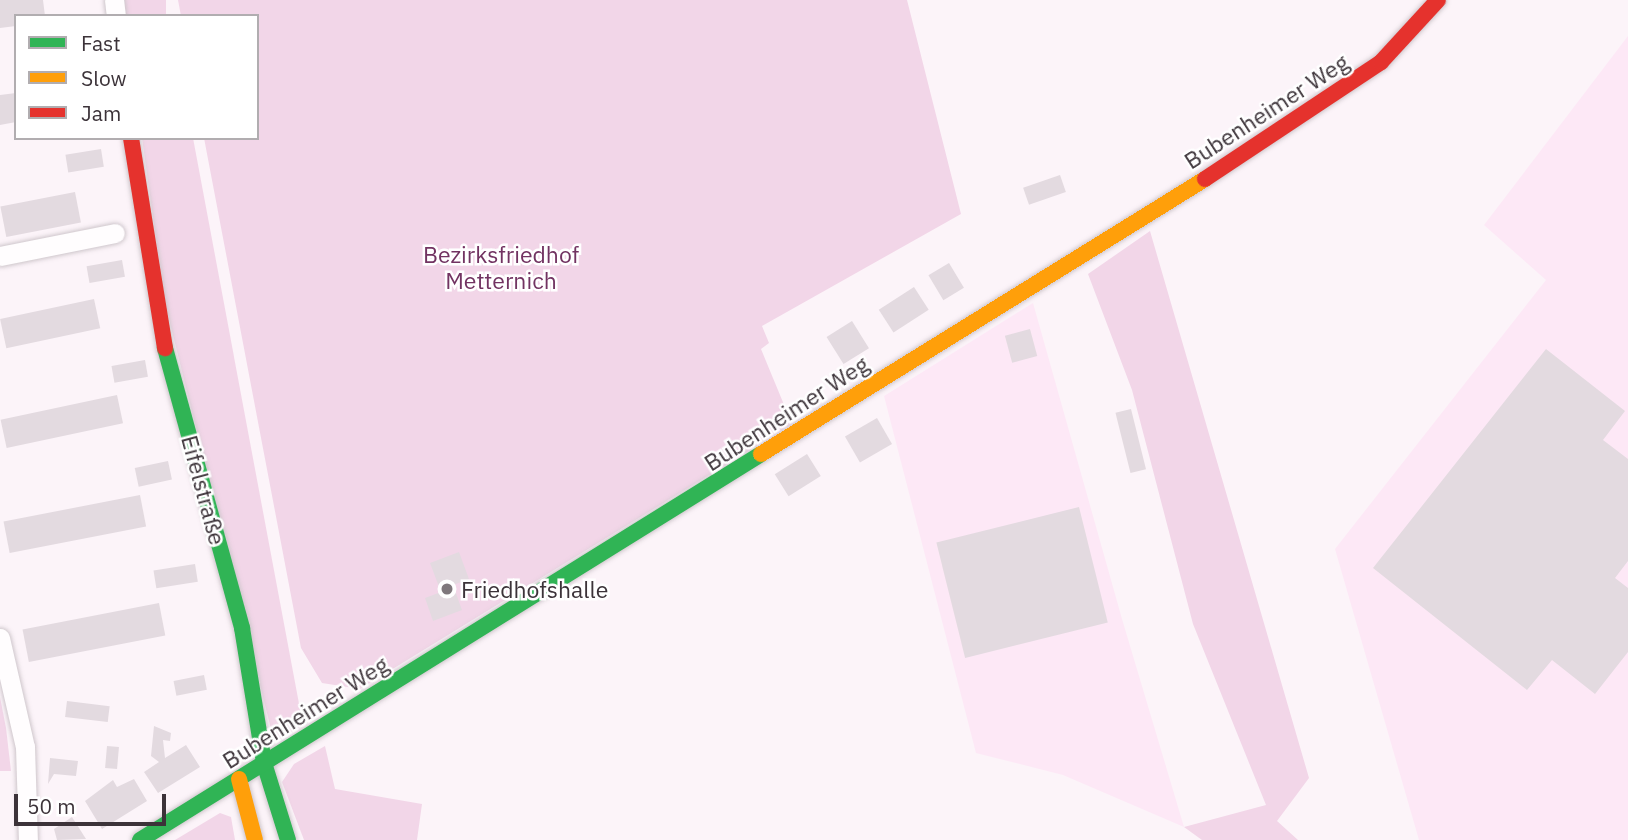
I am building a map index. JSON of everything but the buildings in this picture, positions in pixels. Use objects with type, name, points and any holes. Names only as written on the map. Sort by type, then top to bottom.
[{"type":"street","name":"Bubenheimer Weg","points":[[140,840],[1296,122],[1381,62],[1438,0]]},
{"type":"street","name":"Eifelstraße","points":[[131,140],[153,305],[242,628],[264,763],[288,840]]},
{"type":"street","points":[[0,256],[115,233]]},
{"type":"street","points":[[0,638],[2,662],[24,747],[28,840]]},
{"type":"street","points":[[239,779],[255,840]]},
{"type":"shaded area","points":[[1628,36],[1628,840],[1419,840],[1335,549],[1546,280],[1484,225]]},
{"type":"shaded area","points":[[1033,303],[1184,827],[1063,775],[976,753],[884,396]]},
{"type":"green space","points":[[125,0],[166,0],[166,14],[125,14]]},
{"type":"green space","name":"Bezirksfriedhof Metternich","points":[[178,0],[907,0],[961,214],[762,326],[769,343],[761,349],[792,424],[360,689],[322,683],[301,648],[204,140],[259,140],[259,14],[181,14]]},
{"type":"green space","points":[[142,140],[193,140],[303,725],[280,740],[271,729],[165,303]]},
{"type":"green space","points":[[1150,231],[1309,778],[1277,821],[1298,840],[1202,840],[1184,827],[1266,805],[1193,624],[1132,390],[1088,274]]},
{"type":"green space","points":[[0,697],[6,728],[11,771],[0,771]]},
{"type":"green space","points":[[325,746],[335,789],[422,804],[417,840],[304,840],[282,782],[294,764]]},
{"type":"green space","points":[[220,813],[231,817],[235,840],[175,840]]},
{"type":"traffic: fast","points":[[165,348],[242,628],[264,763],[288,840]]},
{"type":"traffic: fast","points":[[140,840],[761,454]]},
{"type":"traffic: slow","points":[[761,454],[1205,179]]},
{"type":"traffic: slow","points":[[239,779],[255,840]]},
{"type":"traffic: jam","points":[[1205,179],[1381,62],[1438,0]]},
{"type":"traffic: jam","points":[[131,140],[165,348]]},
{"type":"place","name":"Friedhofshalle","points":[[447,589]]}]
